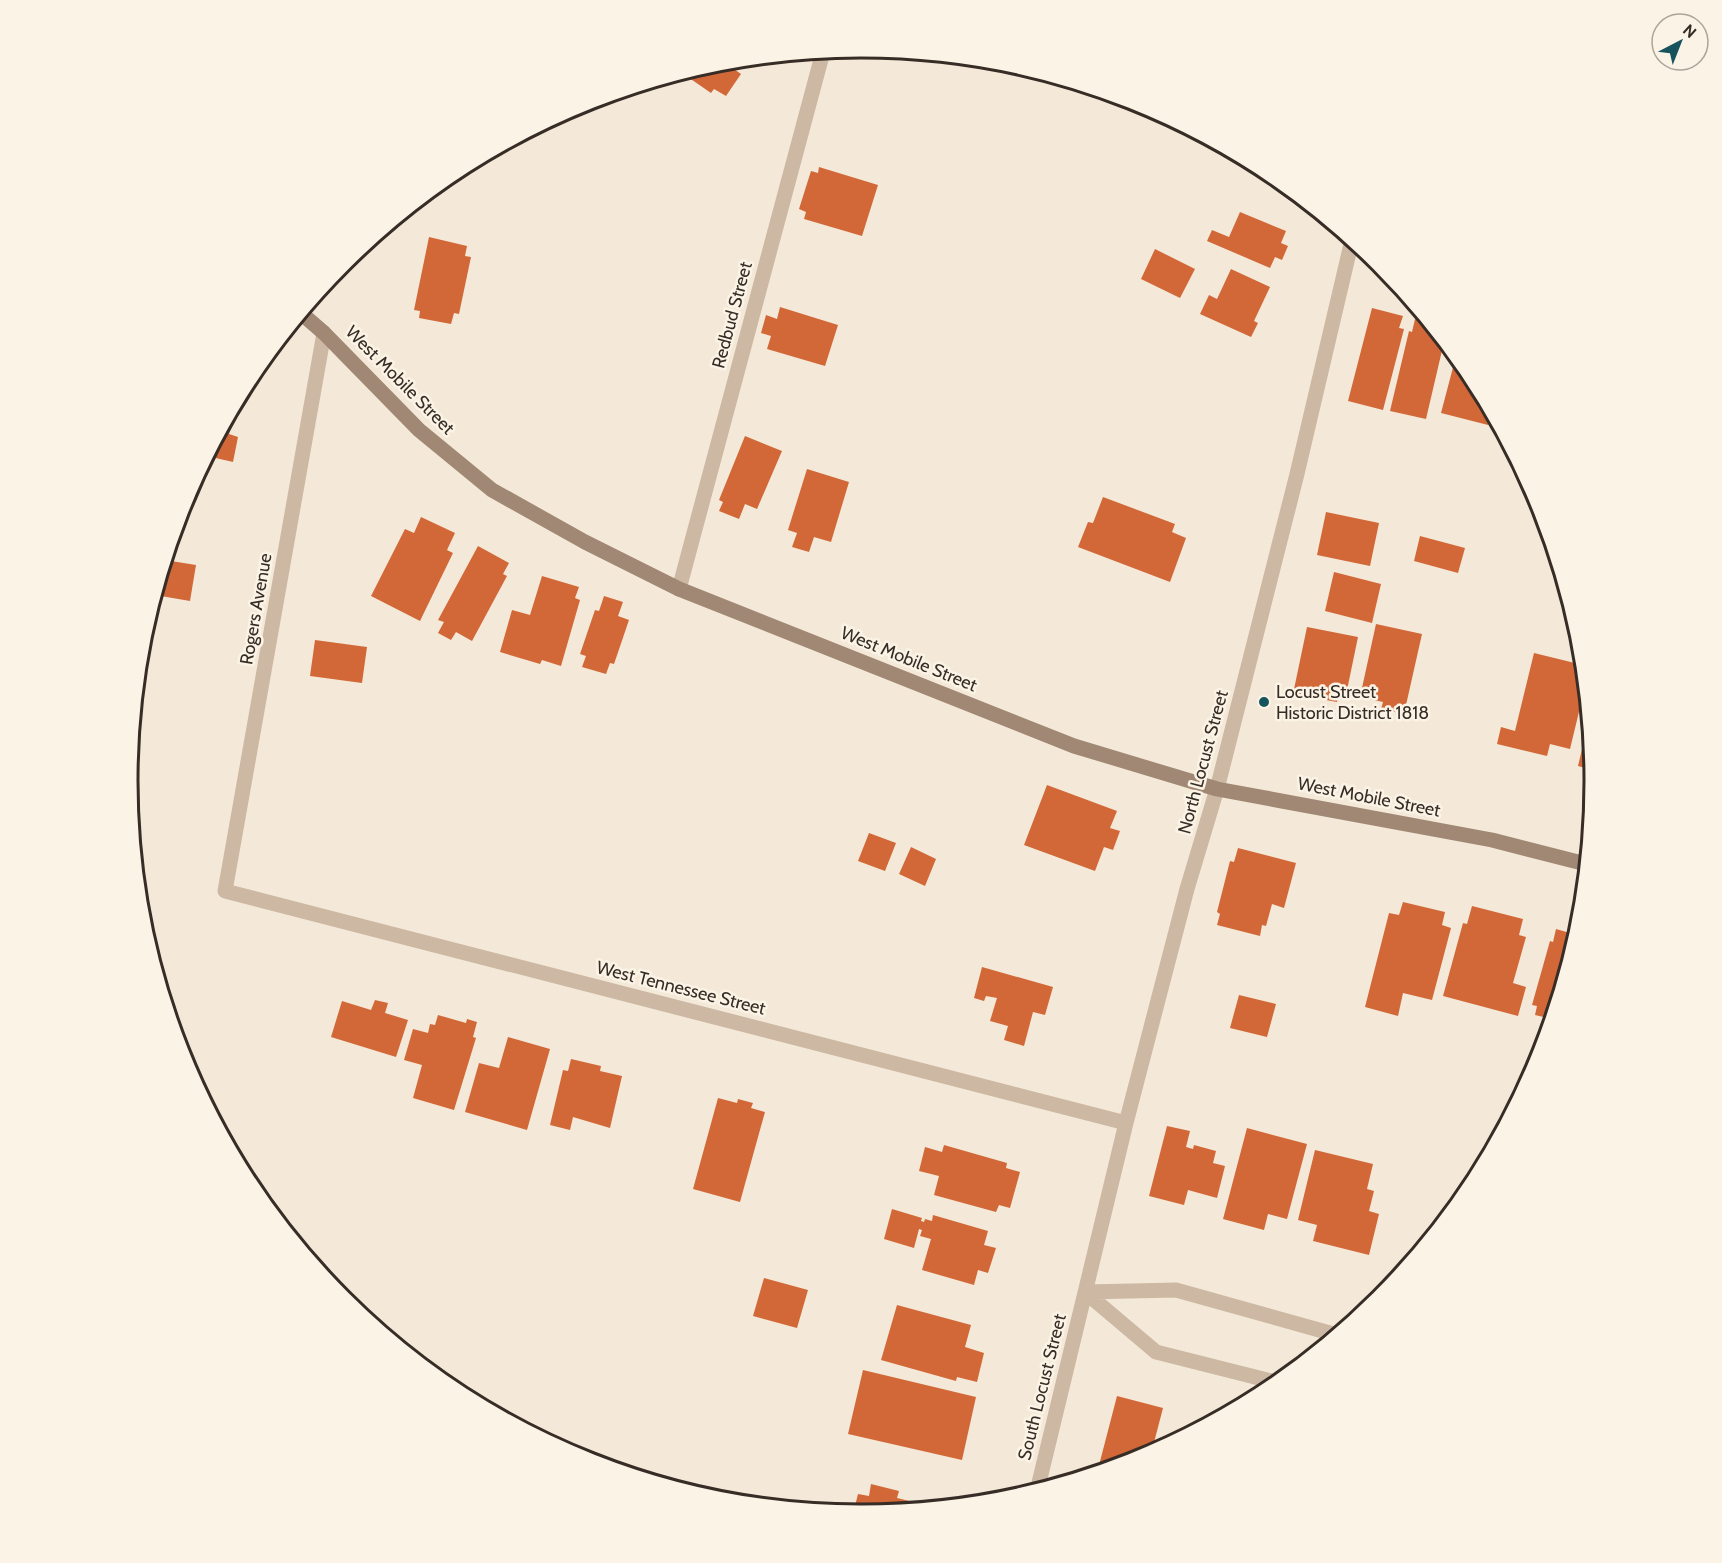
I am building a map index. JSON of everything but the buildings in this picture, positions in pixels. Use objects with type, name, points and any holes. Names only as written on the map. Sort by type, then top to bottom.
[{"type":"street","name":"Redbud Street","points":[[679,589],[821,60]]},
{"type":"street","name":"North Locust Street","points":[[1085,1292],[1126,1123],[1187,889],[1217,789],[1297,474],[1350,249]]},
{"type":"street","name":"West Mobile Street","points":[[306,318],[419,430],[492,490],[585,542],[679,589],[1074,746],[1217,789],[1492,840],[1579,862]]},
{"type":"street","name":"Rogers Avenue","points":[[225,891],[324,333]]},
{"type":"street","name":"West Tennessee Street","points":[[225,891],[1126,1123]]},
{"type":"street","points":[[1085,1292],[1176,1290],[1329,1333]]},
{"type":"street","points":[[1085,1292],[1156,1352],[1267,1380]]},
{"type":"street","name":"South Locust Street","points":[[1039,1482],[1085,1292]]},
{"type":"place","name":"Locust Street Historic District 1818","points":[[1264,702]]}]
